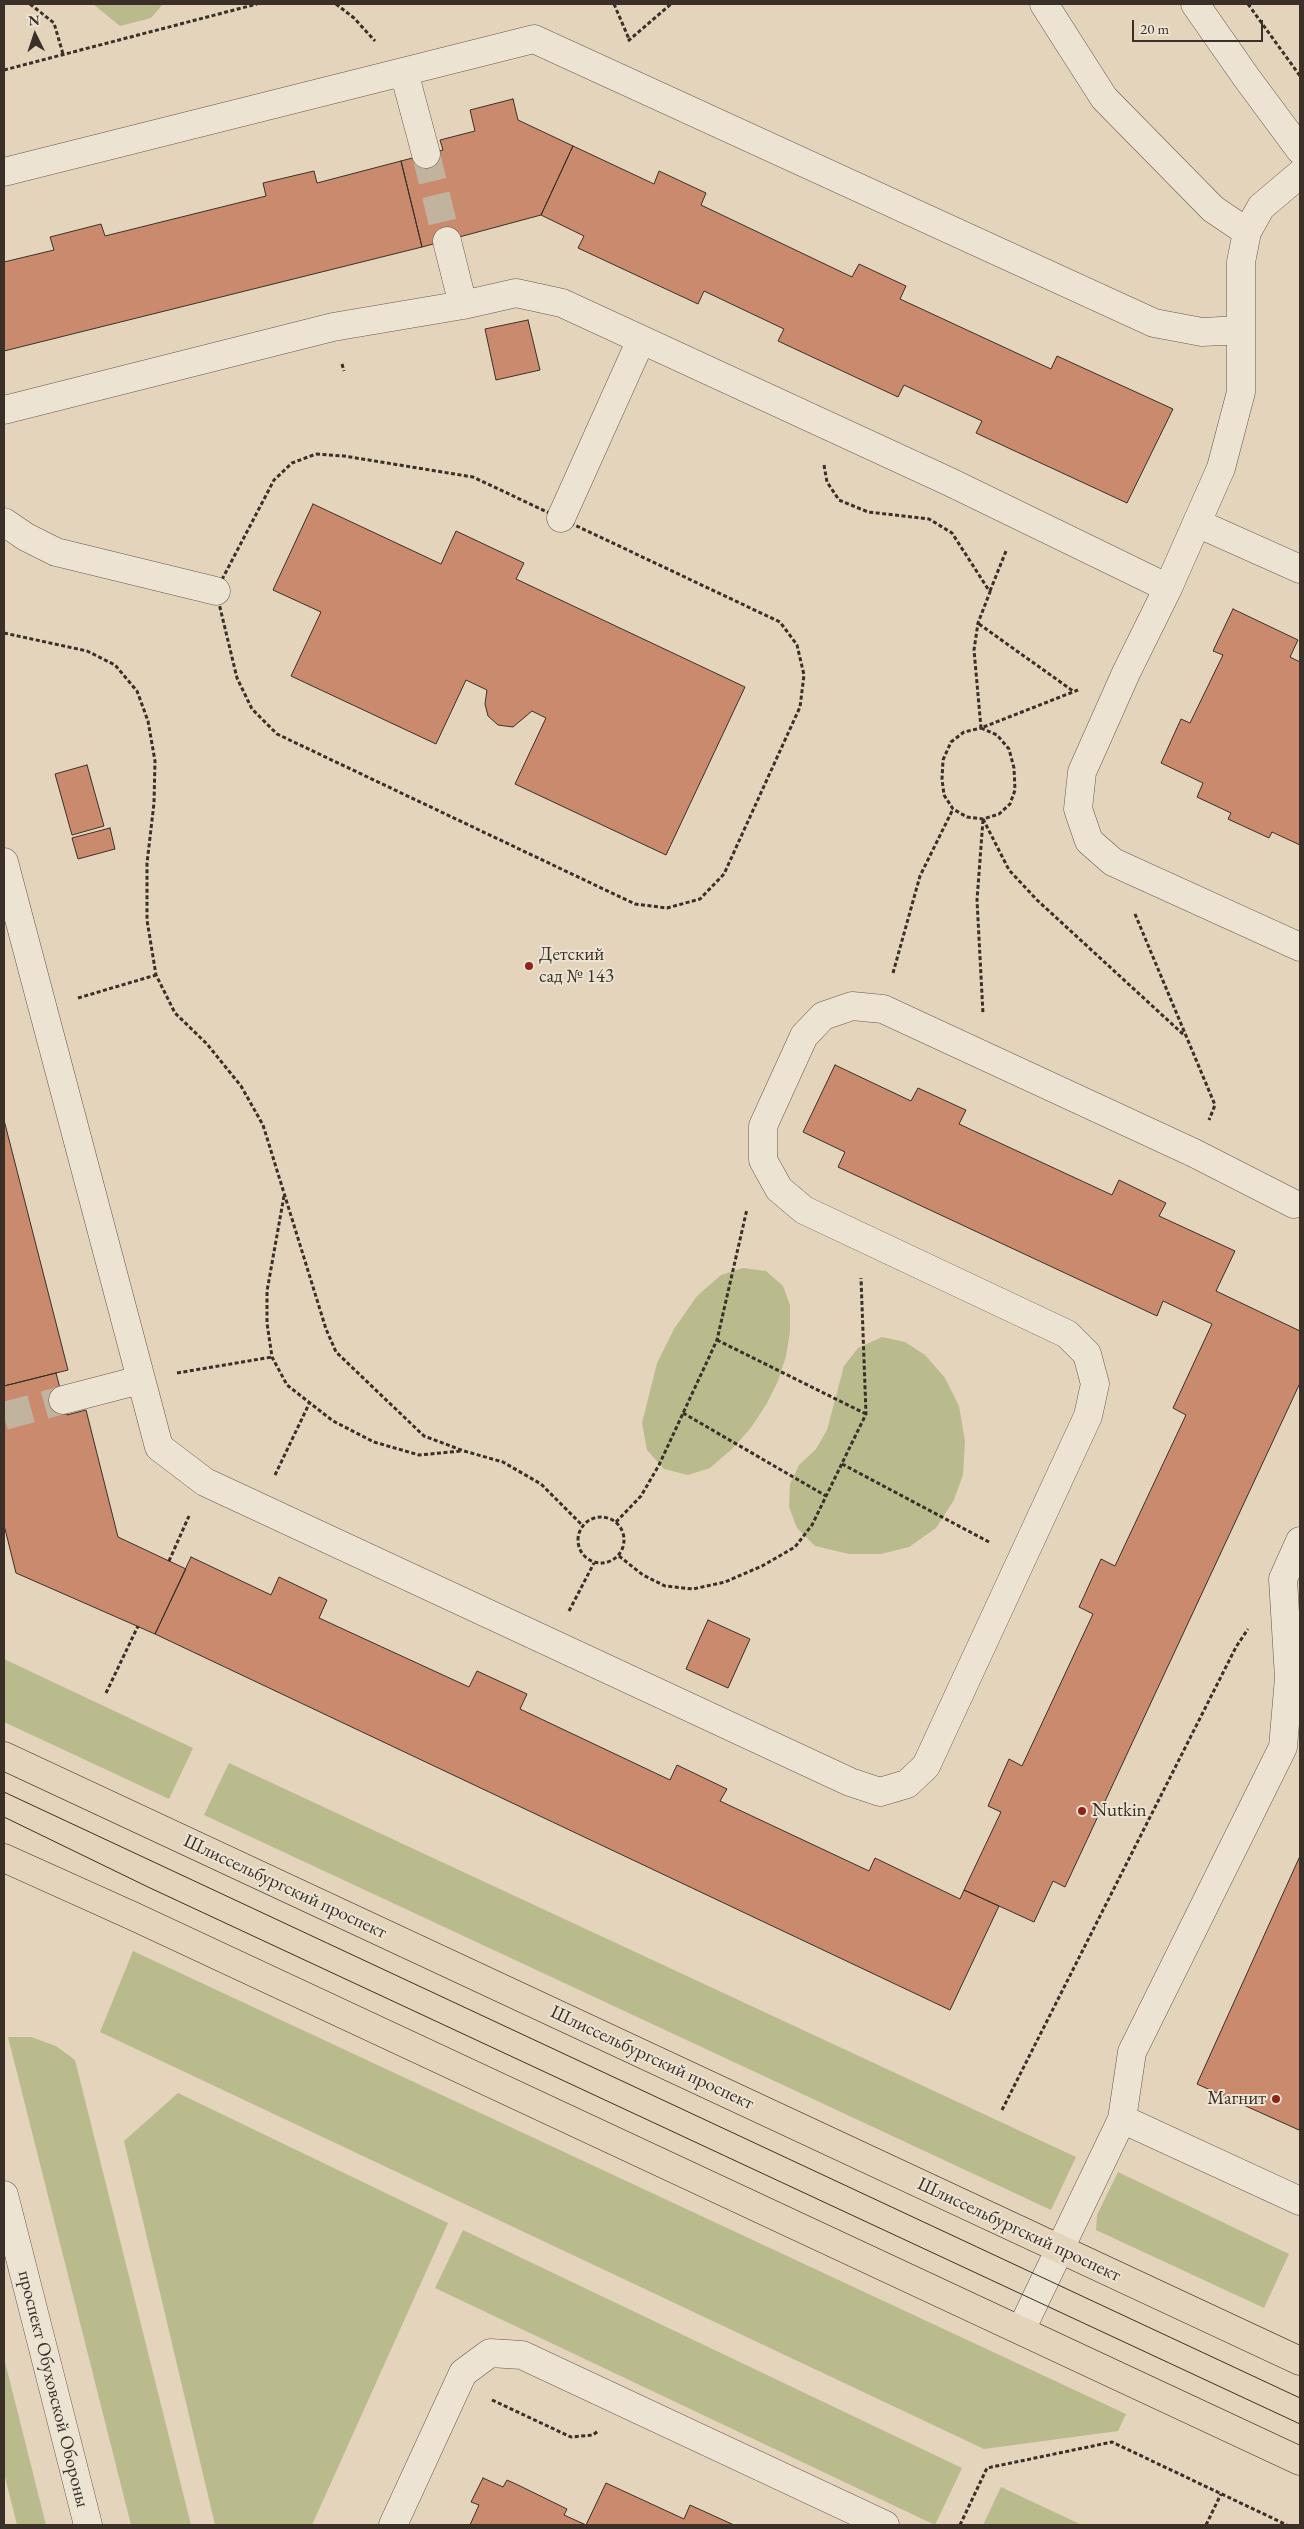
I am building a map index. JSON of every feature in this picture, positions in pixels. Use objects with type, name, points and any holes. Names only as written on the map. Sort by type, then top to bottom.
[{"type":"main road","name":"Шлиссельбургский проспект","points":[[4,1756],[1300,2361]]},
{"type":"main road","points":[[4,1858],[144,1921],[1300,2461]]},
{"type":"street","points":[[1044,4],[1104,98],[1213,209],[1247,232]]},
{"type":"street","points":[[1194,4],[1300,150]]},
{"type":"street","points":[[4,172],[534,39],[1154,323],[1202,332],[1241,330]]},
{"type":"street","points":[[404,72],[426,154]]},
{"type":"street","points":[[1300,174],[1261,207],[1247,232],[1241,262],[1241,392],[1221,468],[1168,588],[1126,673],[1082,772],[1078,809],[1089,841],[1114,862],[1300,947]]},
{"type":"street","points":[[447,241],[463,305]]},
{"type":"street","points":[[4,410],[333,327],[463,305],[516,293],[562,303],[1020,516],[1168,588]]},
{"type":"street","points":[[560,518],[641,340]]},
{"type":"street","points":[[4,522],[26,537],[56,552],[216,591]]},
{"type":"street","points":[[1197,524],[1300,569]]},
{"type":"street","points":[[4,862],[41,1009],[159,1447],[205,1482],[842,1778],[880,1792],[907,1784],[926,1766],[1088,1416],[1095,1384],[1087,1354],[1067,1334],[804,1210],[779,1189],[763,1160],[763,1126],[804,1036],[823,1016],[852,1006],[883,1009],[1194,1152],[1298,1203]]},
{"type":"street","points":[[63,1400],[140,1380]]},
{"type":"street","points":[[1021,2330],[1122,2120],[1132,2052],[1292,1750],[1283,1580],[1300,1542]]},
{"type":"street","points":[[1122,2120],[1300,2201]]},
{"type":"street","name":"проспект Обуховской Обороны","points":[[4,2195],[88,2525]]},
{"type":"street","points":[[393,2525],[463,2373],[490,2353],[522,2355],[885,2525]]},
{"type":"path","points":[[30,4],[54,23],[63,54]]},
{"type":"path","points":[[4,70],[257,4]]},
{"type":"path","points":[[336,4],[354,18]]},
{"type":"path","points":[[614,4],[629,40]]},
{"type":"path","points":[[608,73],[629,40],[671,4]]},
{"type":"path","points":[[1248,4],[1300,76]]},
{"type":"path","points":[[824,425],[823,455],[827,482],[839,500],[868,512],[929,519],[944,528],[952,533],[990,592]]},
{"type":"path","points":[[316,454],[344,456],[474,477],[780,622],[796,645],[804,675],[800,707],[724,874],[700,899],[667,908],[635,904],[277,734],[252,709],[237,678],[216,591],[274,480],[292,463],[316,454]]},
{"type":"path","points":[[981,728],[974,650],[978,624],[1020,516]]},
{"type":"path","points":[[978,624],[1074,691]]},
{"type":"path","points":[[4,633],[87,651],[115,665],[138,691],[148,721],[155,761],[154,803],[147,863],[147,920],[156,975],[175,1013],[207,1044],[241,1086],[263,1125],[326,1329],[336,1352],[424,1436],[464,1451],[503,1462],[541,1484],[582,1526]]},
{"type":"path","points":[[981,728],[997,735],[1008,749],[1014,768],[1015,790],[1010,804],[999,814],[983,819],[967,817],[953,809],[944,795],[942,779],[943,760],[951,742],[964,732],[981,728],[1074,691],[1126,673]]},
{"type":"path","points":[[883,1009],[920,876],[953,809]]},
{"type":"path","points":[[983,819],[1009,870],[1037,900],[1188,1038]]},
{"type":"path","points":[[983,819],[977,900],[986,1057]]},
{"type":"path","points":[[1114,862],[1215,1105],[1194,1152]]},
{"type":"path","points":[[41,1009],[156,975]]},
{"type":"path","points":[[616,1522],[641,1496],[659,1464],[717,1340],[752,1189],[763,1160]]},
{"type":"path","points":[[284,1195],[267,1291],[266,1323],[272,1357],[287,1385],[333,1421],[374,1442],[419,1455],[464,1451]]},
{"type":"path","points":[[620,1556],[642,1575],[665,1586],[694,1588],[725,1582],[762,1566],[795,1547],[812,1525],[866,1414],[859,1235]]},
{"type":"path","points":[[717,1340],[866,1414]]},
{"type":"path","points":[[140,1380],[272,1357]]},
{"type":"path","points":[[260,1507],[309,1404]]},
{"type":"path","points":[[683,1413],[826,1496]]},
{"type":"path","points":[[842,1464],[1022,1560]]},
{"type":"path","points":[[168,1561],[205,1482]]},
{"type":"path","points":[[595,1516],[610,1517],[622,1526],[626,1541],[620,1556],[608,1563],[594,1563],[582,1554],[577,1540],[582,1526],[595,1516]]},
{"type":"path","points":[[552,1643],[594,1563]]},
{"type":"path","points":[[1002,2110],[1236,1647],[1283,1580]]},
{"type":"path","points":[[106,1693],[138,1626]]},
{"type":"path","points":[[457,2384],[571,2437],[594,2435],[606,2424],[618,2400]]},
{"type":"path","points":[[960,2525],[987,2468],[1112,2442],[1287,2525]]},
{"type":"path","points":[[1206,2525],[1221,2494]]},
{"type":"green space","points":[[93,4],[163,4],[151,18],[120,26]]},
{"type":"green space","points":[[743,1268],[766,1271],[783,1286],[790,1305],[790,1331],[786,1356],[778,1381],[766,1405],[750,1429],[732,1449],[710,1468],[688,1475],[664,1469],[647,1450],[642,1423],[657,1363],[674,1329],[697,1296],[721,1275]]},
{"type":"green space","points":[[882,1337],[905,1342],[925,1355],[945,1378],[959,1406],[965,1441],[963,1475],[954,1500],[936,1528],[909,1547],[881,1554],[849,1554],[815,1546],[797,1528],[789,1507],[790,1484],[799,1465],[816,1449],[827,1430],[844,1366],[858,1348]]},
{"type":"green space","points":[[4,1659],[193,1748],[169,1799],[4,1722]]},
{"type":"green space","points":[[229,1763],[1076,2157],[1051,2210],[204,1815]]},
{"type":"green space","points":[[133,1951],[1126,2414],[1118,2431],[984,2449],[100,2032]]},
{"type":"green space","points":[[8,2037],[31,2037],[56,2046],[75,2060],[191,2525],[131,2525]]},
{"type":"green space","points":[[178,2093],[448,2223],[312,2525],[215,2525],[124,2141]]},
{"type":"green space","points":[[1118,2172],[1289,2254],[1264,2308],[1096,2230],[1097,2215]]},
{"type":"green space","points":[[463,2230],[962,2468],[935,2525],[435,2288]]},
{"type":"green space","points":[[4,2358],[46,2525],[17,2525],[4,2473]]},
{"type":"green space","points":[[1001,2487],[1082,2525],[983,2525]]},
{"type":"building","points":[[513,99],[518,120],[573,146],[541,215],[422,247],[401,161],[443,150],[440,140],[475,131],[470,110]]},
{"type":"building","points":[[573,146],[654,184],[659,171],[706,193],[701,205],[852,277],[859,264],[906,286],[900,299],[1051,369],[1057,356],[1173,409],[1127,503],[976,433],[982,421],[904,385],[898,397],[778,341],[784,329],[704,291],[698,304],[578,248],[584,236],[541,215]]},
{"type":"building","points":[[401,161],[422,247],[4,351],[4,262],[54,250],[50,237],[101,224],[105,236],[266,196],[263,183],[314,171],[317,183]]},
{"type":"building","points":[[528,320],[540,370],[496,380],[485,329]]},
{"type":"building","points":[[313,504],[441,564],[456,531],[524,563],[516,579],[745,687],[666,855],[515,784],[546,718],[532,711],[513,727],[498,725],[488,716],[485,704],[487,690],[466,680],[436,744],[291,676],[321,612],[273,590]]},
{"type":"building","points":[[1233,609],[1298,640],[1290,657],[1300,662],[1300,845],[1272,832],[1269,838],[1228,819],[1231,813],[1197,797],[1203,783],[1161,763],[1181,719],[1190,723],[1223,655],[1213,651]]},
{"type":"building","points":[[87,765],[104,826],[72,835],[55,774]]},
{"type":"building","points":[[110,828],[115,849],[78,859],[72,838]]},
{"type":"building","points":[[835,1065],[911,1101],[918,1088],[966,1110],[959,1124],[1112,1195],[1119,1180],[1166,1203],[1159,1216],[1235,1251],[1216,1291],[1300,1331],[1300,1383],[1065,1887],[1053,1881],[1034,1922],[964,1890],[1001,1812],[988,1806],[1009,1759],[1022,1766],[1093,1614],[1079,1607],[1101,1559],[1115,1566],[1186,1415],[1173,1408],[1212,1324],[1163,1301],[1157,1316],[838,1167],[845,1152],[803,1132]]},
{"type":"building","points":[[4,1120],[68,1370],[4,1386]]},
{"type":"building","points":[[56,1373],[67,1415],[86,1410],[118,1537],[186,1569],[155,1634],[16,1573],[4,1525],[4,1386]]},
{"type":"building","points":[[191,1557],[271,1595],[279,1577],[327,1600],[319,1618],[469,1687],[477,1671],[527,1694],[520,1709],[670,1780],[677,1765],[727,1789],[720,1801],[869,1871],[875,1858],[960,1899],[964,1890],[999,1906],[950,2010],[155,1634]]},
{"type":"building","points":[[708,1620],[750,1639],[728,1688],[686,1669]]},
{"type":"building","points":[[1300,1856],[1300,2127],[1299,2130],[1197,2084]]},
{"type":"building","points":[[483,2478],[503,2487],[507,2480],[518,2485],[567,2509],[564,2515],[586,2525],[470,2525],[479,2505],[471,2502]]},
{"type":"building","points":[[606,2483],[684,2519],[690,2505],[734,2525],[586,2525]]},
{"type":"tunnel","points":[[426,154],[447,241]]},
{"type":"tunnel","points":[[4,1416],[63,1400]]},
{"type":"tram line","points":[[4,1792],[1300,2398]]},
{"type":"tram line","points":[[4,1817],[148,1887],[1300,2424]]},
{"type":"place","name":"Детский сад № 143","points":[[529,966]]},
{"type":"place","name":"Nutkin","points":[[1082,1811]]},
{"type":"place","name":"Магнит","points":[[1276,2099]]}]
